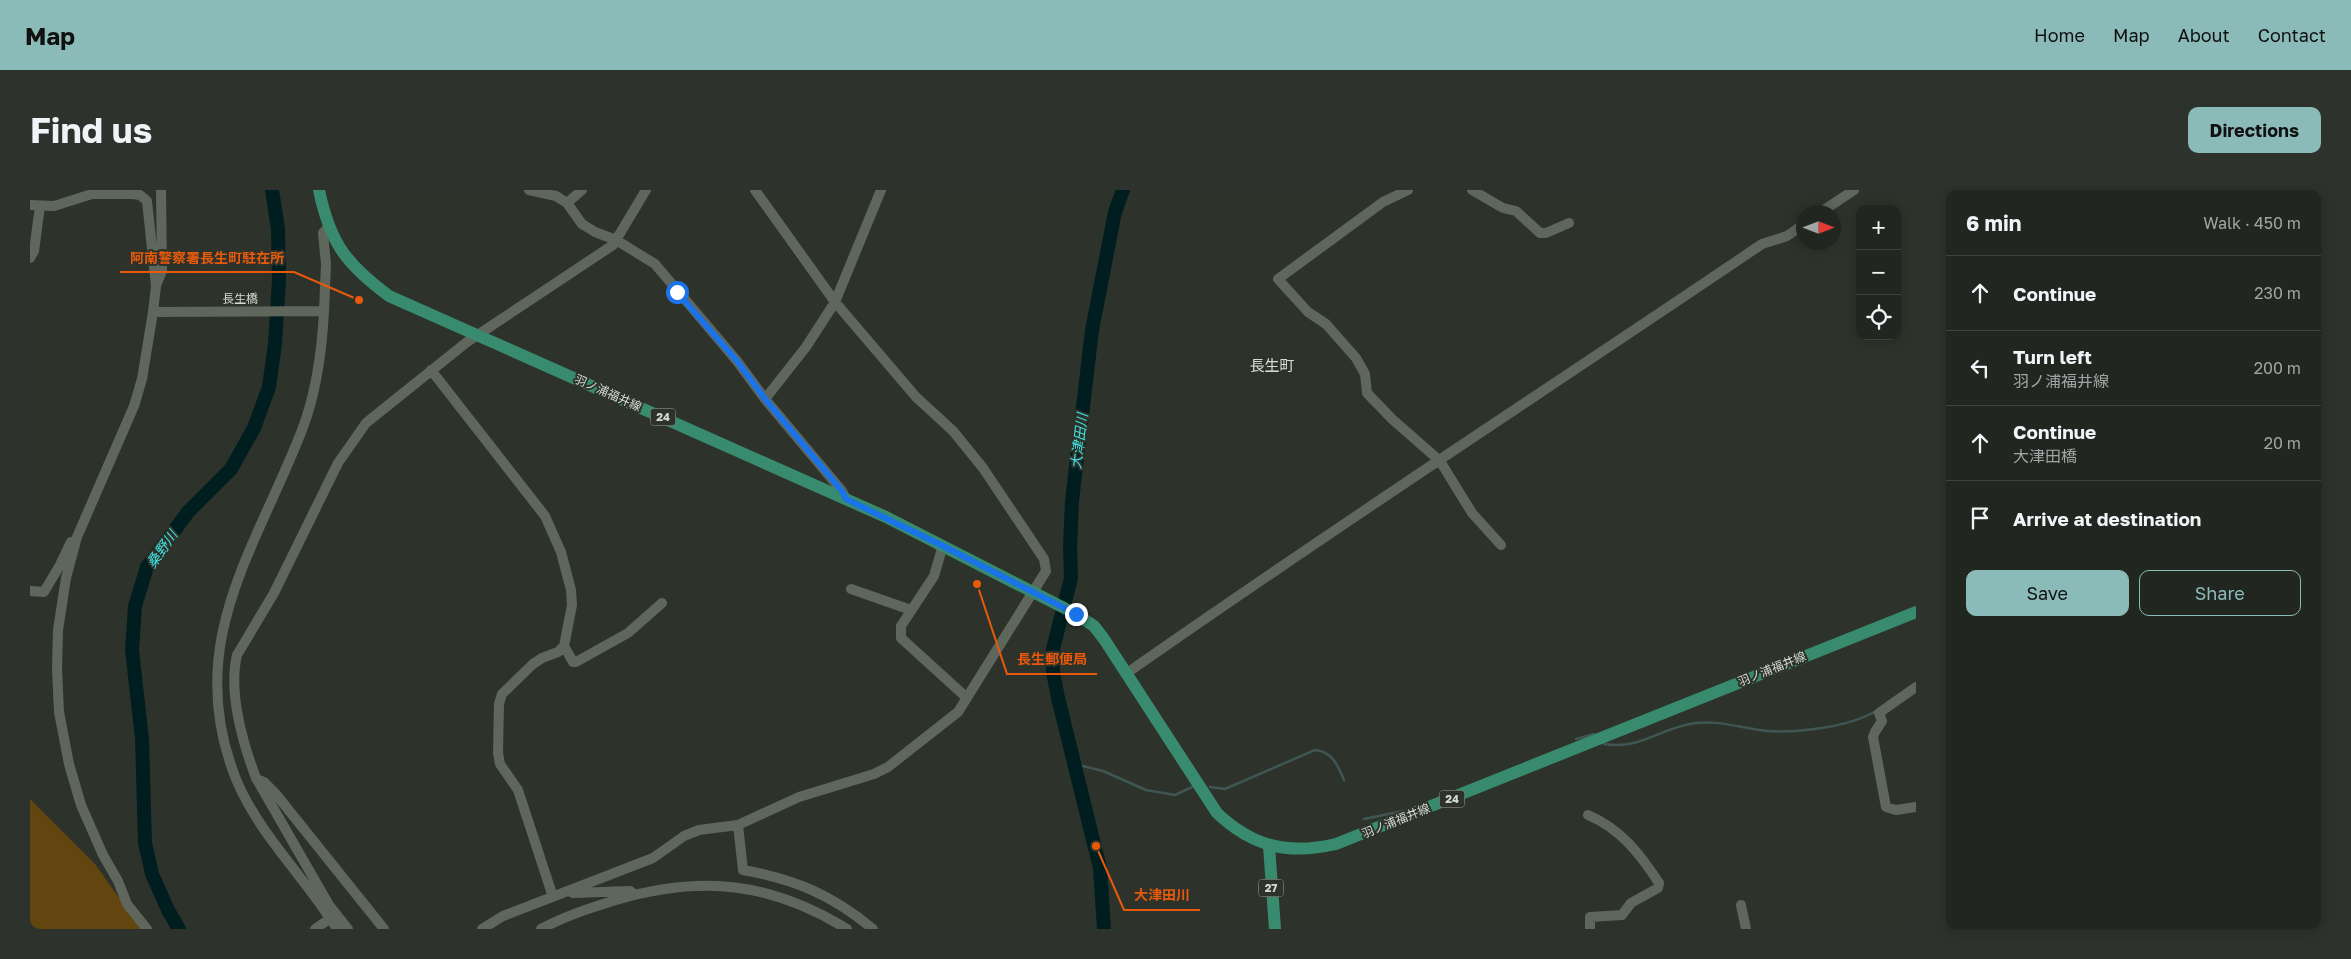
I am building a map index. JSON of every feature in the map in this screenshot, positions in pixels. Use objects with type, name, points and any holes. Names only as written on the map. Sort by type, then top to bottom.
[{"type":"main road","name":"羽ノ浦福井線","points":[[319,190],[328,227],[337,245],[362,276],[389,296],[846,499],[1034,593],[1052,600],[1094,626],[1127,672],[1217,813],[1233,829],[1269,846],[1315,849],[1336,844],[1916,612]]},
{"type":"main road","name":"27","points":[[1269,846],[1275,929]]},
{"type":"street","points":[[156,286],[162,271],[161,190]]},
{"type":"street","points":[[529,190],[556,196],[567,203],[582,224],[594,232],[616,240],[655,264],[737,361],[765,399],[842,491],[846,499]]},
{"type":"street","points":[[567,203],[582,190]]},
{"type":"street","points":[[348,929],[330,919],[256,778],[247,756],[236,700],[235,663],[238,655],[274,593],[338,463],[354,438],[372,418],[431,370],[613,245],[646,190]]},
{"type":"street","points":[[482,929],[503,916],[653,858],[684,836],[699,830],[738,825],[800,797],[874,774],[888,766],[958,712],[1046,571],[1044,559],[989,476],[953,431],[916,397],[835,302],[756,190]]},
{"type":"street","points":[[765,399],[806,348],[835,302],[881,190]]},
{"type":"street","points":[[1408,190],[1383,202],[1278,279],[1308,312],[1326,324],[1356,358],[1365,374],[1367,393],[1392,419],[1440,460],[1472,513],[1501,545]]},
{"type":"street","points":[[1472,190],[1503,208],[1516,211],[1540,233],[1546,233],[1570,223]]},
{"type":"street","points":[[1832,205],[1854,190]]},
{"type":"street","points":[[30,258],[34,251],[35,205],[54,206],[92,194],[140,192],[147,201],[157,312],[134,406],[78,537],[66,578],[58,630],[59,712],[69,764],[81,805],[103,856],[118,881],[127,904],[147,929]]},
{"type":"street","points":[[328,227],[323,234],[326,264],[322,311],[322,348],[314,392],[302,429],[236,581],[220,639],[217,673],[219,711],[225,744],[236,779],[255,816],[337,929]]},
{"type":"street","points":[[1127,672],[1232,599],[1762,244],[1786,236],[1796,229]]},
{"type":"street","name":"長生橋","points":[[157,312],[322,311]]},
{"type":"street","points":[[431,370],[545,516],[555,536],[571,590],[572,604],[564,646],[558,652],[542,658],[533,664],[502,694],[499,704],[498,753],[500,764],[518,790],[553,897]]},
{"type":"street","points":[[30,591],[44,592],[60,565],[71,541],[78,537]]},
{"type":"street","points":[[943,546],[934,576],[902,626],[901,638],[967,698]]},
{"type":"street","points":[[851,590],[911,610]]},
{"type":"street","points":[[564,646],[573,662],[588,657],[628,633],[662,604]]},
{"type":"street","points":[[1916,687],[1878,713],[1882,721],[1873,737],[1886,807],[1896,810],[1916,807]]},
{"type":"street","points":[[256,778],[264,782],[275,793],[301,829],[384,929]]},
{"type":"street","points":[[1588,815],[1603,821],[1641,855],[1659,883],[1658,888],[1631,903],[1622,915],[1590,917],[1590,929]]},
{"type":"street","points":[[738,825],[743,870],[793,881],[824,894],[851,911],[874,929]]},
{"type":"street","points":[[541,929],[578,912],[635,895],[667,888],[698,885],[728,886],[771,894],[815,910],[847,929]]},
{"type":"street","points":[[568,891],[573,893],[630,891],[635,895]]},
{"type":"street","points":[[1741,905],[1746,929]]},
{"type":"street","points":[[315,929],[330,919]]},
{"type":"shaded area","points":[[30,799],[95,864],[141,929],[30,929]]},
{"type":"waterway","name":"桑野川","points":[[179,929],[168,910],[152,874],[145,843],[142,739],[132,650],[135,606],[147,567],[188,512],[231,469],[254,428],[269,387],[275,344],[279,280],[278,229],[272,190]]},
{"type":"waterway","name":"大津田川","points":[[1104,929],[1100,868],[1058,698],[1053,672],[1053,649],[1071,578],[1072,501],[1092,330],[1115,212],[1123,190]]},
{"type":"waterway","points":[[1604,744],[1629,744],[1684,725],[1705,722],[1768,731],[1809,730],[1838,725],[1865,717],[1876,711]]},
{"type":"waterway","points":[[1576,739],[1594,734]]},
{"type":"waterway","points":[[1210,787],[1225,789],[1315,750],[1326,753],[1334,760],[1344,780]]},
{"type":"waterway","points":[[1075,764],[1103,771],[1146,790],[1175,795],[1192,787]]},
{"type":"waterway","points":[[1364,819],[1403,811]]},
{"type":"place","name":"阿南警察署長生町駐在所","points":[[359,300]]},
{"type":"place","name":"長生郵便局","points":[[977,584]]},
{"type":"place","name":"大津田川","points":[[1096,846]]},
{"type":"district","name":"長生町","points":[[1272,366]]},
{"type":"route","points":[[677,292],[737,361],[765,399],[846,496],[846,499],[886,517],[1034,593],[1052,600],[1076,614]]}]
